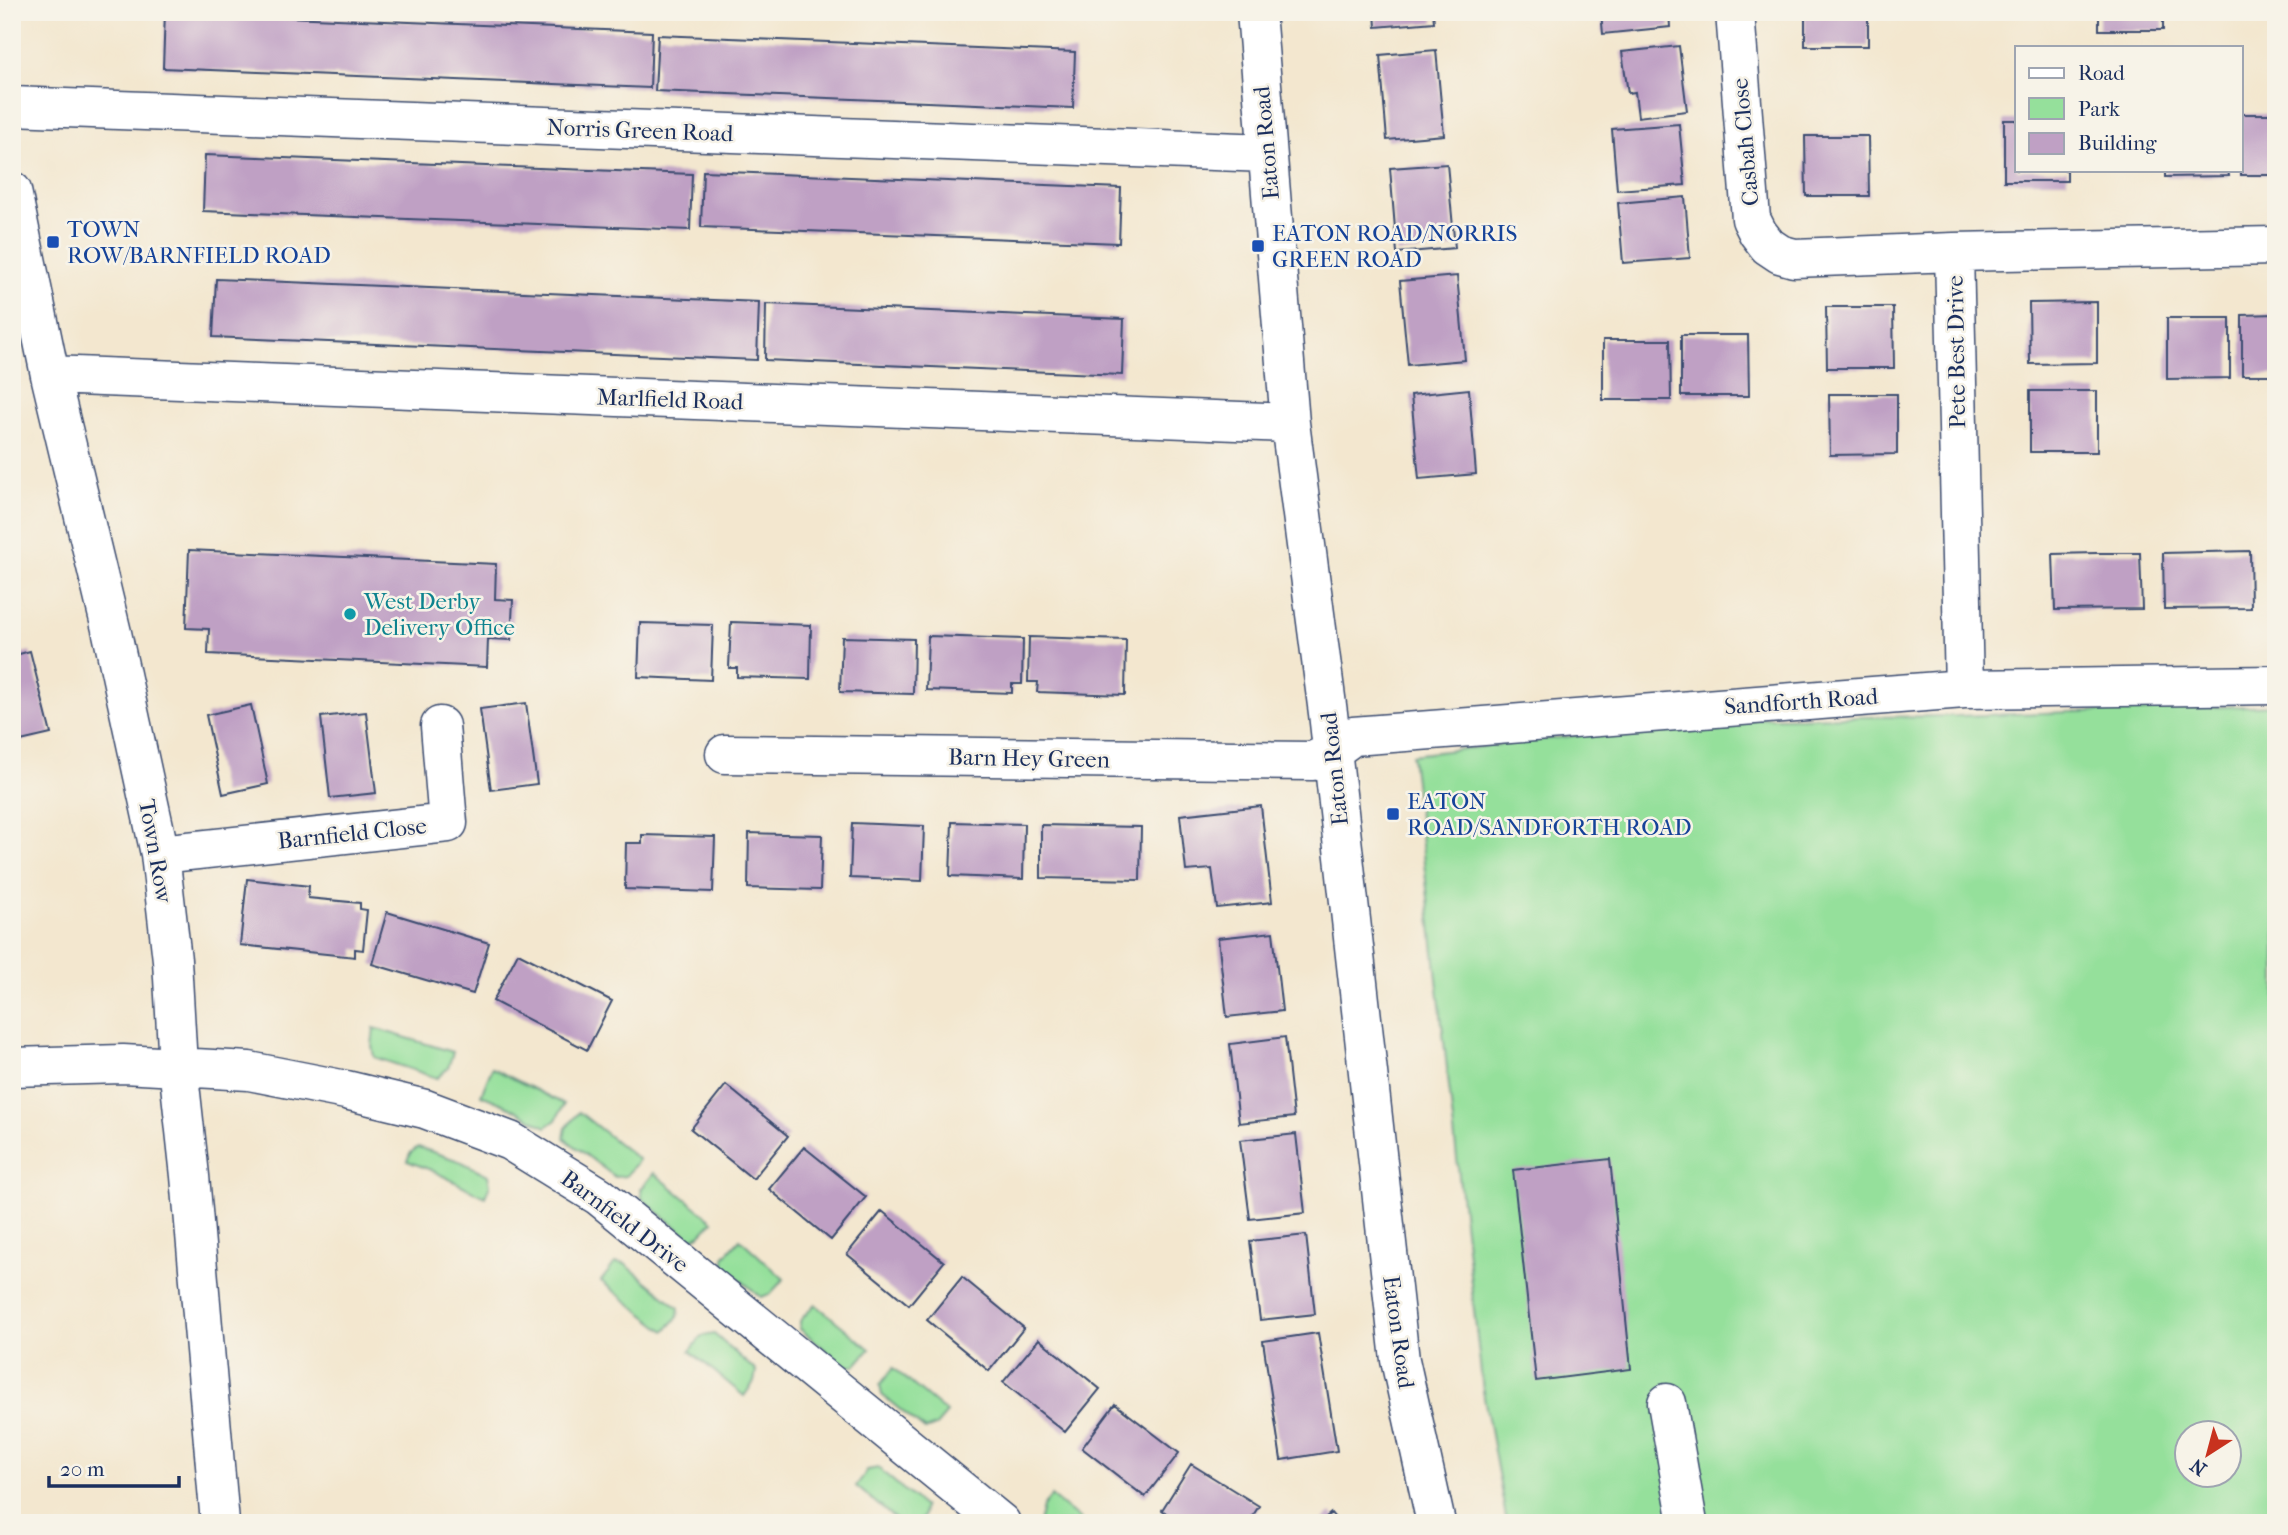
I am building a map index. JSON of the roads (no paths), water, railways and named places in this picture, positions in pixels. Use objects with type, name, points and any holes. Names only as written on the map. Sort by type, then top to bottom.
[{"type":"street","name":"Eaton Road","points":[[1256,12],[1290,423],[1328,713],[1400,1360],[1436,1523]]},
{"type":"street","name":"Casbah Close","points":[[1735,12],[1751,219],[1768,246],[1780,254],[1794,258],[1954,252]]},
{"type":"street","name":"Norris Green Road","points":[[12,106],[1267,153]]},
{"type":"street","name":"Town Row","points":[[12,191],[50,375],[112,633],[160,854],[172,961],[177,1066],[190,1176],[220,1523]]},
{"type":"street","name":"Pete Best Drive","points":[[1964,689],[1954,252],[2276,246]]},
{"type":"street","name":"Marlfield Road","points":[[50,375],[1290,423]]},
{"type":"street","name":"Sandforth Road","points":[[1331,752],[1353,736],[1964,689],[2276,684]]},
{"type":"street","name":"Barnfield Close","points":[[160,854],[448,822],[440,726]]},
{"type":"street","name":"Barn Hey Green","points":[[725,754],[1313,761],[1331,752]]},
{"type":"street","name":"Barnfield Drive","points":[[12,1067],[106,1064],[249,1071],[425,1109],[510,1140],[599,1196],[1001,1523]]},
{"type":"street","points":[[1667,1403],[1688,1523]]},
{"type":"place","name":"TOWN ROW/BARNFIELD ROAD","points":[[53,242]]},
{"type":"place","name":"EATON ROAD/NORRIS GREEN ROAD","points":[[1258,246]]},
{"type":"place","name":"West Derby Delivery Office","points":[[350,614]]},
{"type":"place","name":"EATON ROAD/SANDFORTH ROAD","points":[[1393,814]]}]
